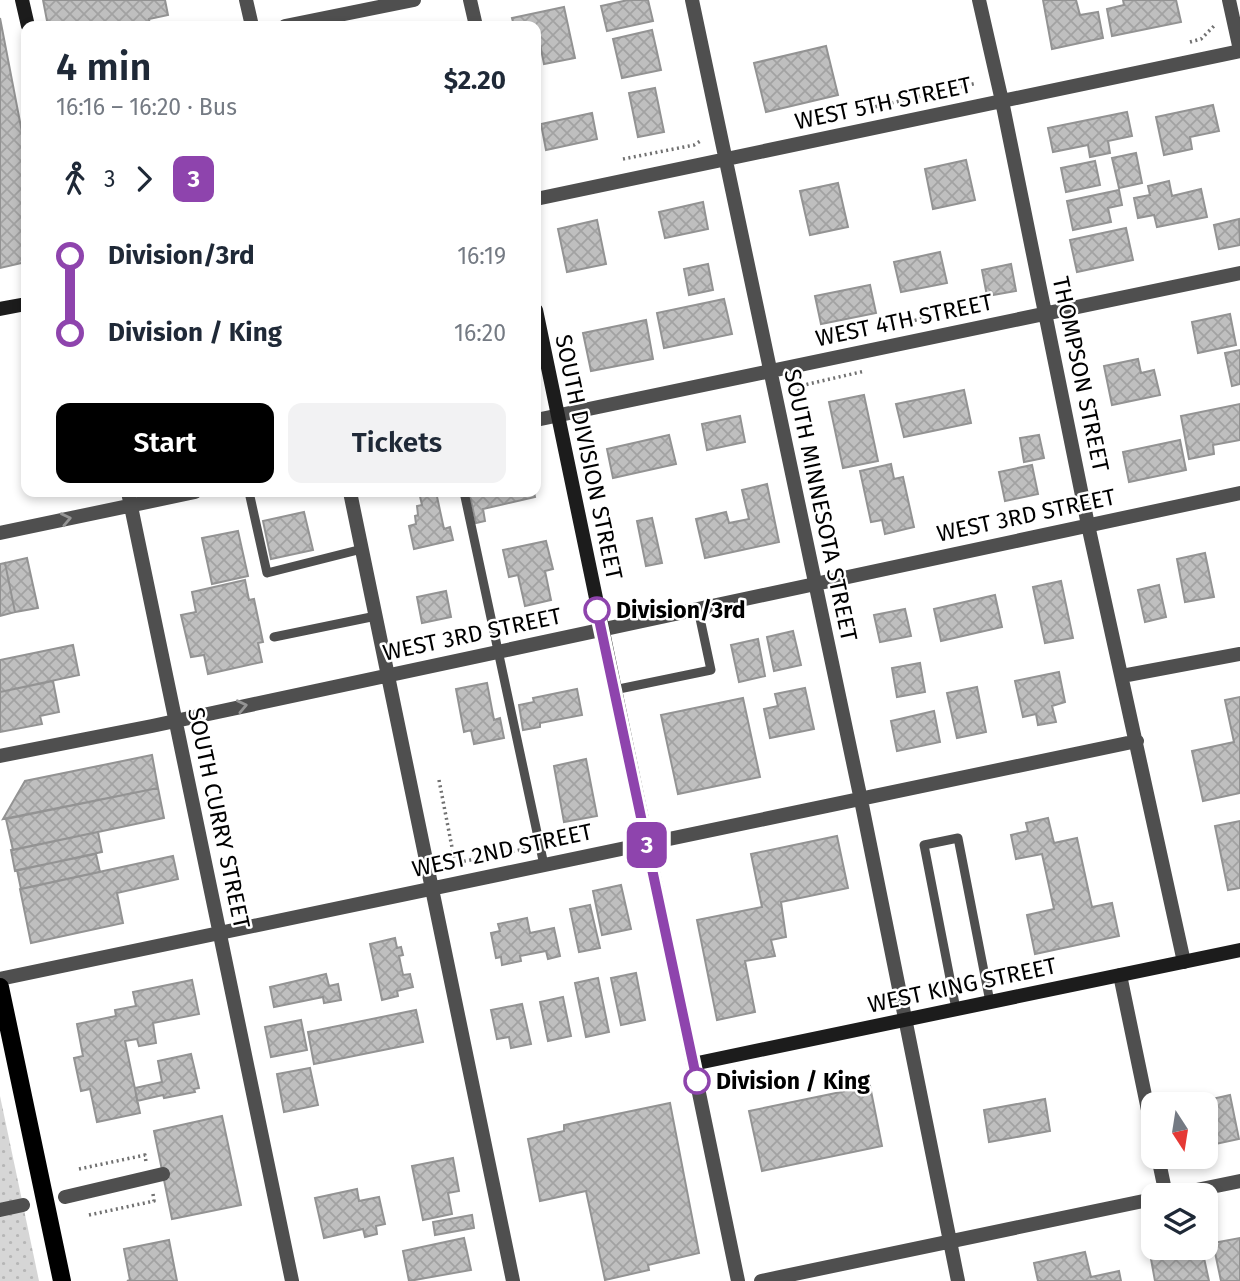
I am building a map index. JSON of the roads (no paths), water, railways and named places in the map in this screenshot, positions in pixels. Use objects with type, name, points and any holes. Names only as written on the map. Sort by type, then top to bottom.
[{"type":"main road","points":[[0,987],[62,1281]]},
{"type":"street","points":[[22,0],[27,21]]},
{"type":"street","points":[[246,0],[251,21]]},
{"type":"street","points":[[310,21],[414,0]]},
{"type":"street","points":[[470,0],[475,21]]},
{"type":"street","name":"SOUTH MINNESOTA STREET","points":[[692,0],[958,1281]]},
{"type":"street","name":"THOMPSON STREET","points":[[979,0],[1088,526],[1184,962]]},
{"type":"street","points":[[1230,0],[1240,51]]},
{"type":"street","name":"WEST 5TH STREET","points":[[541,198],[1240,51]]},
{"type":"street","name":"WEST 4TH STREET","points":[[541,419],[1240,273]]},
{"type":"street","points":[[0,309],[21,305]]},
{"type":"street","name":"SOUTH DIVISION STREET","points":[[541,334],[693,1064]]},
{"type":"street","name":"WEST 3RD STREET","points":[[0,756],[1240,493]]},
{"type":"street","points":[[350,497],[513,1281]]},
{"type":"street","points":[[0,533],[130,498]]},
{"type":"street","name":"SOUTH CURRY STREET","points":[[130,498],[292,1281]]},
{"type":"street","points":[[1122,676],[1240,654]]},
{"type":"street","name":"WEST 2ND STREET","points":[[0,979],[1137,741]]},
{"type":"street","name":"WEST KING STREET","points":[[693,1064],[1240,950]]},
{"type":"street","points":[[1121,975],[1145,1092]]},
{"type":"street","points":[[693,1064],[738,1281]]},
{"type":"street","points":[[65,1197],[163,1174]]},
{"type":"street","points":[[1218,1186],[1240,1181]]},
{"type":"street","points":[[761,1281],[1141,1202]]},
{"type":"street","points":[[0,1210],[23,1205]]},
{"type":"lane","points":[[250,497],[267,573],[362,550]]},
{"type":"lane","points":[[465,497],[544,865]]},
{"type":"lane","points":[[614,690],[710,670],[698,609]]},
{"type":"lane","points":[[274,637],[376,616]]},
{"type":"lane","points":[[956,1009],[924,845],[958,838],[990,1002]]},
{"type":"place","name":"Division/3rd","points":[[597,610]]},
{"type":"place","name":"Division / King","points":[[697,1081]]}]
